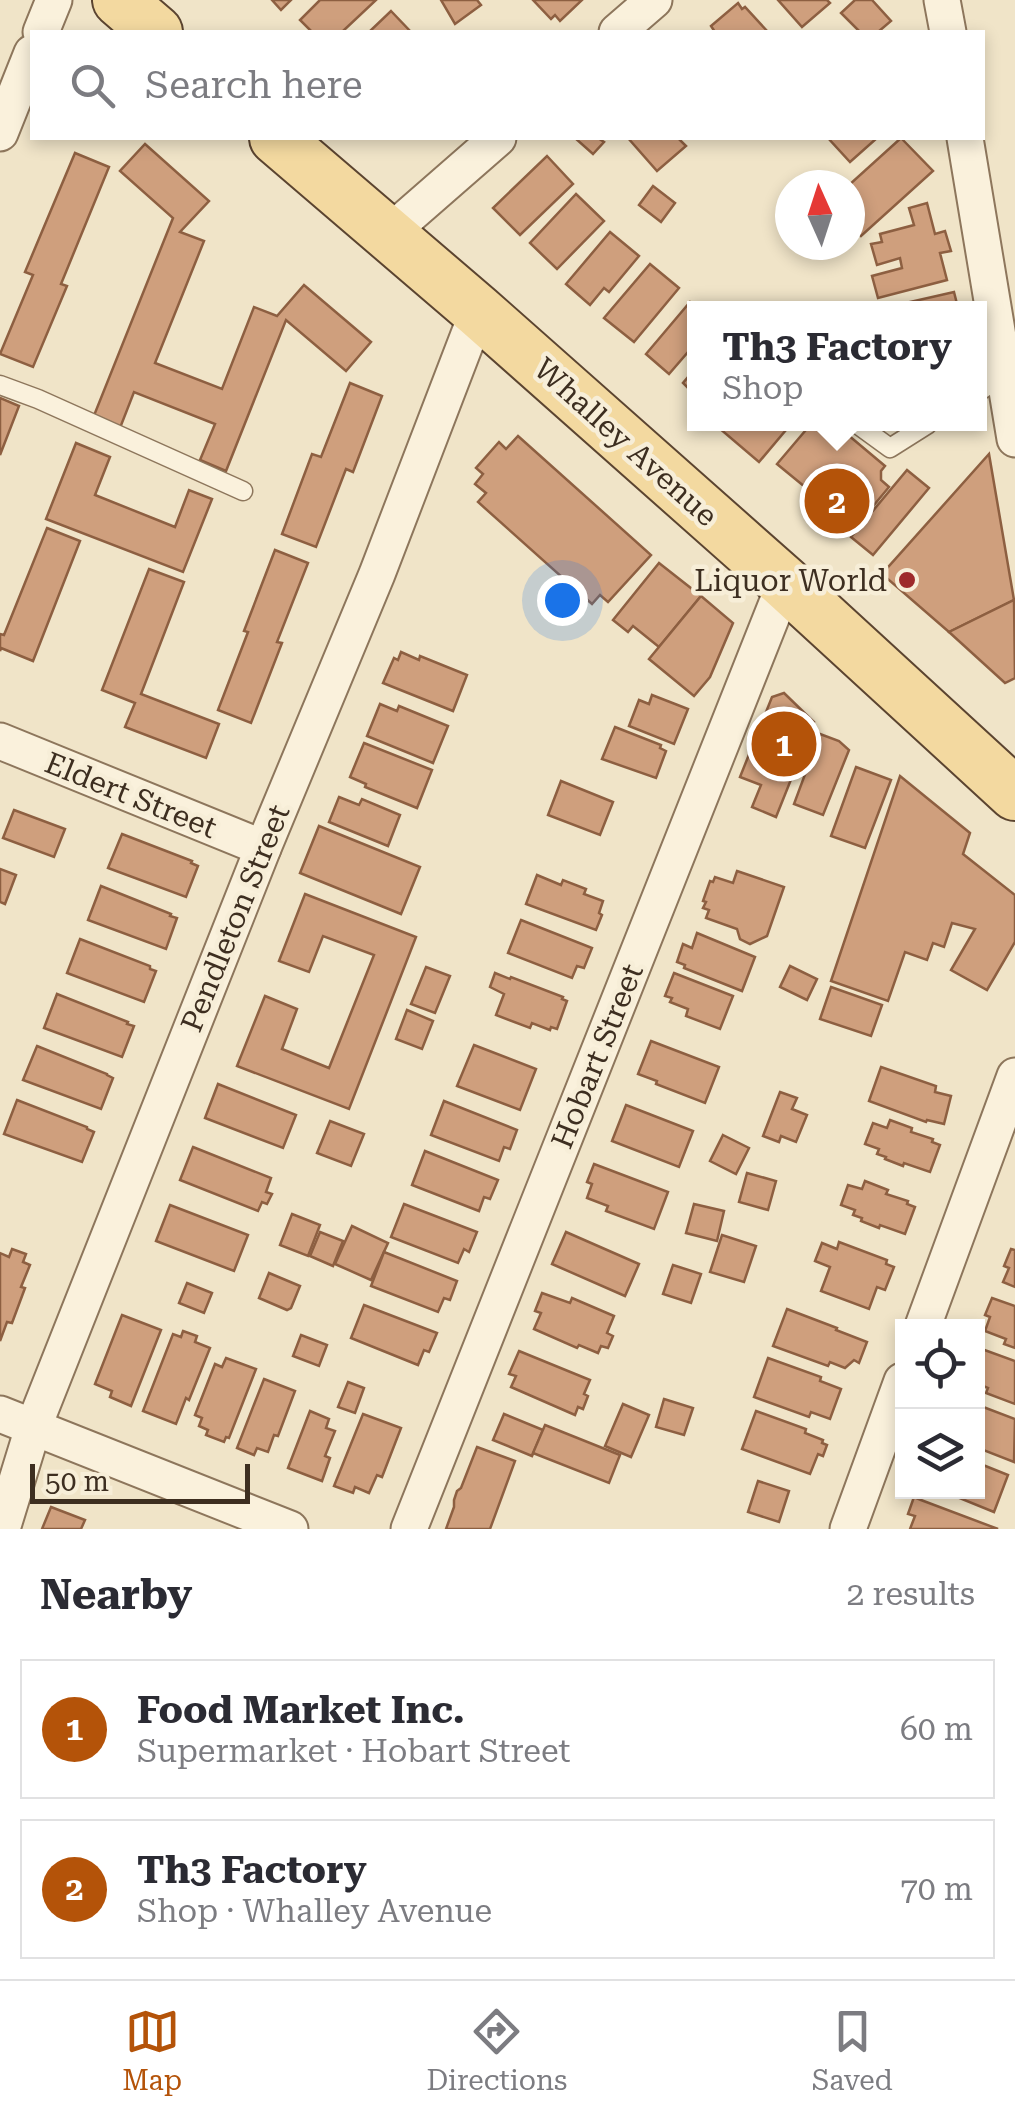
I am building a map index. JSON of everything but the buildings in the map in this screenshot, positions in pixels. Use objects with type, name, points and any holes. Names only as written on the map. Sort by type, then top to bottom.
[{"type":"main road","points":[[119,0],[154,30]]},
{"type":"main road","name":"Whalley Avenue","points":[[278,140],[786,583],[1015,794]]},
{"type":"street","points":[[42,30],[54,0]]},
{"type":"street","points":[[619,30],[654,0]]},
{"type":"street","points":[[942,0],[948,30]]},
{"type":"street","points":[[0,133],[30,58]]},
{"type":"street","points":[[388,234],[496,140]]},
{"type":"street","points":[[965,140],[983,301]]},
{"type":"street","name":"Pendleton Street","points":[[2,1529],[33,1428],[263,848],[377,574],[478,311]]},
{"type":"street","points":[[987,338],[992,383],[1015,439]]},
{"type":"street","name":"Hobart Street","points":[[409,1529],[786,583]]},
{"type":"street","name":"Eldert Street","points":[[0,742],[263,848]]},
{"type":"street","points":[[926,1319],[1015,1076]]},
{"type":"street","points":[[848,1529],[895,1401]]},
{"type":"street","points":[[0,1414],[290,1529]]},
{"type":"lane","points":[[0,384],[242,491]]},
{"type":"lane","points":[[867,431],[890,448],[917,431]]},
{"type":"place","name":"Th3 Factory","points":[[837,501]]},
{"type":"place","name":"Liquor World","points":[[907,580]]},
{"type":"place","name":"Food Market Inc.","points":[[784,744]]}]
